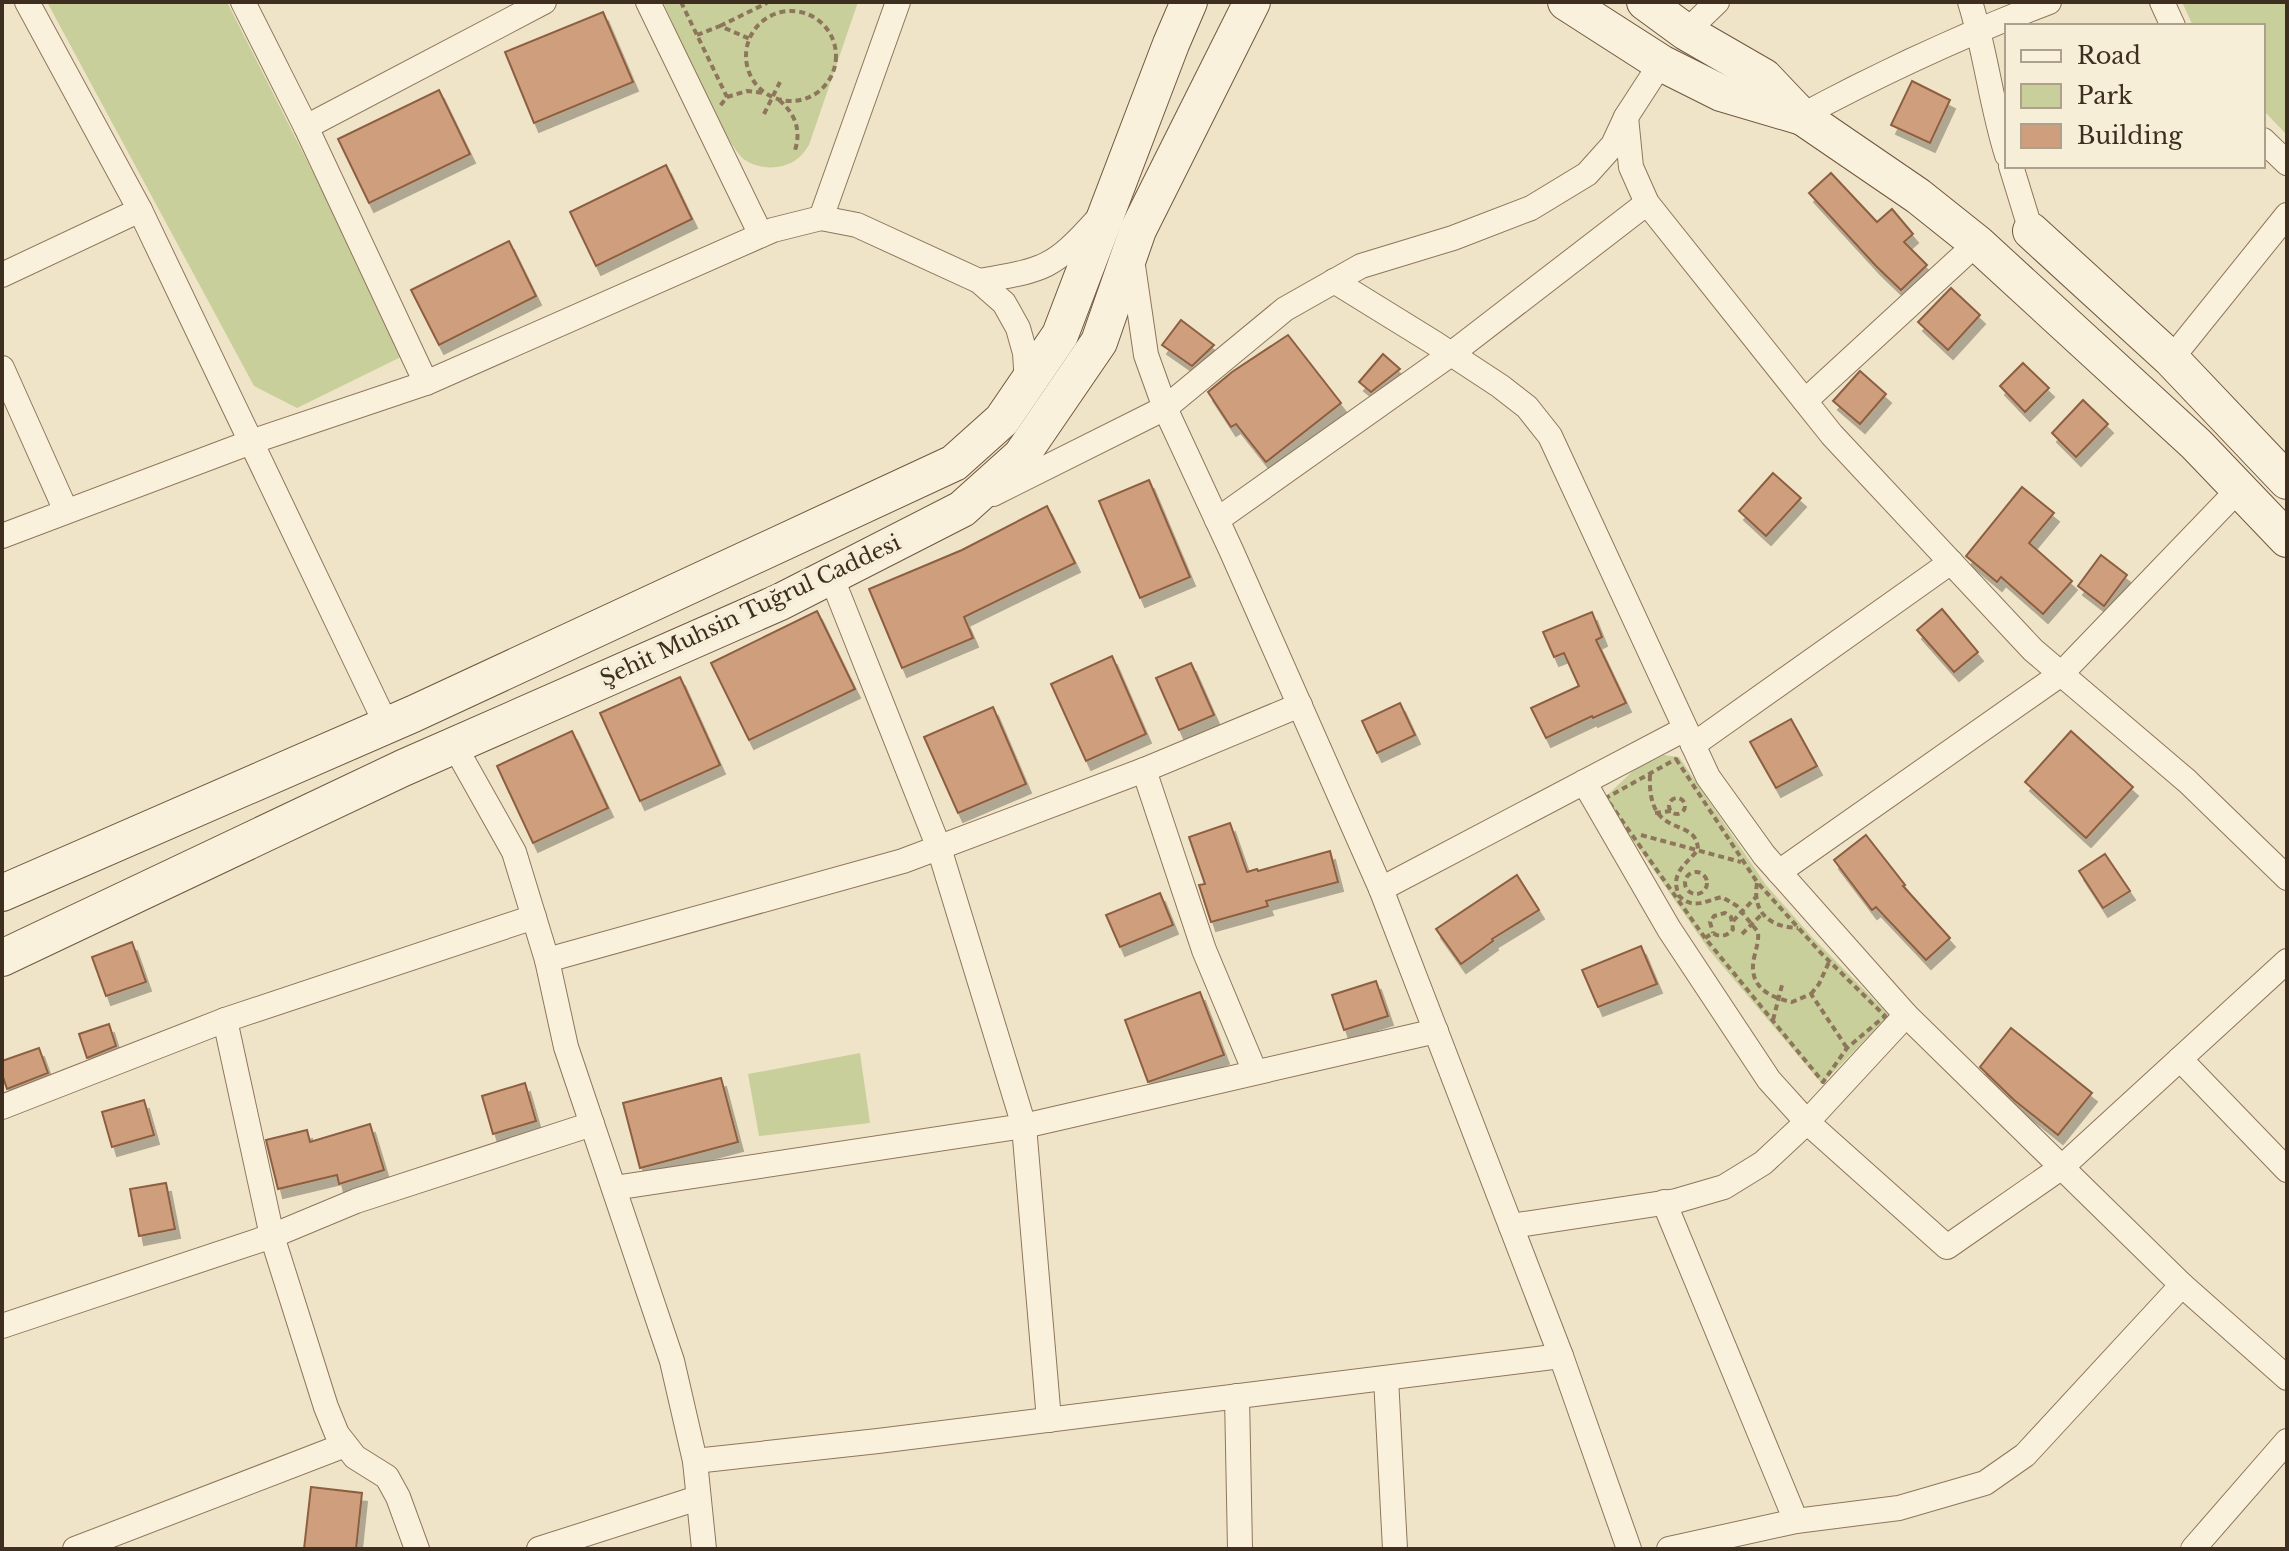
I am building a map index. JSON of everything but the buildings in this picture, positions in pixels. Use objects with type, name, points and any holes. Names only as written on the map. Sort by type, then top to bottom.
[{"type":"main road","points":[[2,893],[387,726],[954,463],[1002,420],[1060,335],[1189,2]]},
{"type":"main road","name":"Şehit Muhsin Tuğrul Caddesi","points":[[2,958],[454,745],[780,602],[962,509],[1021,456],[1099,342],[1131,249],[1252,2]]},
{"type":"main road","points":[[1566,2],[1661,63],[1721,93],[1801,116]]},
{"type":"main road","points":[[1645,2],[1686,32],[1764,77],[1801,116],[1918,196],[1977,243],[2196,444],[2287,539]]},
{"type":"main road","points":[[2031,231],[2087,343]]},
{"type":"main road","points":[[2031,231],[2171,359],[2287,481]]},
{"type":"street","points":[[27,2],[140,210],[387,726]]},
{"type":"street","points":[[243,2],[306,127],[426,383]]},
{"type":"street","points":[[306,127],[544,2]]},
{"type":"street","points":[[648,2],[761,235]]},
{"type":"street","points":[[821,218],[898,2]]},
{"type":"street","points":[[1686,32],[1717,2]]},
{"type":"street","points":[[1970,2],[1979,29],[1995,116],[2005,148]]},
{"type":"street","points":[[1801,116],[1865,81],[1979,29],[2049,2]]},
{"type":"street","points":[[2162,2],[2172,24]]},
{"type":"street","points":[[962,509],[1165,408],[1285,309],[1361,266],[1453,238],[1531,208],[1587,174],[1613,145],[1626,117],[1661,63]]},
{"type":"street","points":[[1626,117],[1631,167],[1647,203],[1832,435],[2033,650],[2187,781],[2287,878]]},
{"type":"street","points":[[2265,142],[2287,163]]},
{"type":"street","points":[[2012,168],[2031,231]]},
{"type":"street","points":[[1217,520],[1451,354],[1647,203]]},
{"type":"street","points":[[979,281],[1030,272],[1050,265],[1068,252],[1109,206]]},
{"type":"street","points":[[2,275],[140,210]]},
{"type":"street","points":[[2171,359],[2287,215]]},
{"type":"street","points":[[2,536],[251,442],[426,383],[761,235],[821,218],[857,225],[979,281],[1004,303],[1018,328],[1025,353],[1027,384]]},
{"type":"street","points":[[1805,401],[1977,243]]},
{"type":"street","points":[[1131,249],[1146,355],[1165,408],[1381,889],[1561,1356],[1629,1549]]},
{"type":"street","points":[[1334,281],[1451,354],[1527,407],[1550,436],[1708,777],[1764,855],[1895,1015],[2062,1167],[2182,1285],[2287,1378]]},
{"type":"street","points":[[2,368],[66,511]]},
{"type":"street","points":[[1779,872],[2061,674],[2239,489]]},
{"type":"street","points":[[1381,889],[1584,782],[1689,737],[1951,562]]},
{"type":"street","points":[[831,576],[939,848],[1024,1126],[1049,1420]]},
{"type":"street","points":[[547,960],[903,861],[1144,770],[1300,705]]},
{"type":"street","points":[[454,745],[514,852],[547,960],[566,1047],[672,1361],[695,1461],[704,1549]]},
{"type":"street","points":[[1144,770],[1204,950],[1255,1072]]},
{"type":"street","points":[[1584,782],[1669,929],[1769,1080],[1807,1122],[1947,1247],[2062,1167],[2287,961]]},
{"type":"street","points":[[2,1107],[225,1020],[534,917]]},
{"type":"street","points":[[1511,1226],[1664,1202],[1724,1187],[1763,1163],[1807,1122],[1895,1015]]},
{"type":"street","points":[[225,1020],[272,1236],[326,1407],[337,1434],[355,1457],[387,1477],[398,1497],[417,1549]]},
{"type":"street","points":[[614,1188],[1024,1126],[1436,1031]]},
{"type":"street","points":[[2180,1059],[2287,1170]]},
{"type":"street","points":[[2,1326],[272,1236],[356,1201],[592,1124]]},
{"type":"street","points":[[1664,1202],[1796,1521]]},
{"type":"street","points":[[1669,1549],[1796,1521],[1899,1508],[1985,1483],[2025,1455],[2182,1285]]},
{"type":"street","points":[[695,1461],[1561,1356]]},
{"type":"street","points":[[1386,1378],[1395,1549]]},
{"type":"street","points":[[1237,1396],[1240,1549]]},
{"type":"street","points":[[2193,1549],[2287,1441]]},
{"type":"street","points":[[75,1549],[345,1445]]},
{"type":"street","points":[[539,1549],[698,1498]]},
{"type":"path","points":[[681,2],[727,97]]},
{"type":"path","points":[[697,35],[768,2],[774,15]]},
{"type":"path","points":[[704,119],[727,97],[747,91],[773,96],[791,101],[818,93],[828,83],[837,56],[834,42],[828,29],[818,19],[804,13],[788,11],[761,23],[750,39],[747,50],[747,65],[753,80],[773,96],[791,110],[800,138],[794,153]]},
{"type":"path","points":[[720,26],[750,39]]},
{"type":"path","points":[[764,114],[780,82]]},
{"type":"path","points":[[1798,928],[1770,923],[1762,914],[1756,897],[1757,882],[1676,759],[1606,798],[1705,938],[1823,1082],[1847,1048],[1895,1015]]},
{"type":"path","points":[[1650,774],[1651,802],[1655,813],[1670,825],[1694,834],[1698,850]]},
{"type":"path","points":[[1671,811],[1671,801],[1699,793]]},
{"type":"path","points":[[1655,813],[1682,813],[1685,808],[1683,800]]},
{"type":"path","points":[[1631,832],[1745,863]]},
{"type":"path","points":[[1698,850],[1677,871],[1677,891],[1685,901],[1700,905],[1722,897],[1741,911],[1759,937],[1753,968],[1757,986],[1779,999],[1792,1002],[1811,994],[1829,961]]},
{"type":"path","points":[[1677,891],[1687,889],[1696,894],[1703,891],[1707,884],[1705,877],[1700,872],[1690,873],[1685,879],[1687,889]]},
{"type":"path","points":[[1713,933],[1728,935],[1733,929],[1733,921],[1756,897]]},
{"type":"path","points":[[1713,933],[1710,922],[1717,913],[1728,915],[1733,921]]},
{"type":"path","points":[[1742,934],[1762,914]]},
{"type":"path","points":[[1705,938],[1713,933]]},
{"type":"path","points":[[1773,1020],[1782,985]]},
{"type":"path","points":[[1811,994],[1847,1048]]},
{"type":"green space","points":[[47,2],[227,2],[405,355],[297,408],[254,386]]},
{"type":"green space","points":[[663,2],[858,2],[809,145],[799,158],[779,167],[764,167],[745,160],[736,150],[714,112]]},
{"type":"green space","points":[[2182,2],[2287,2],[2287,135],[2265,112],[2265,24],[2192,24]]},
{"type":"green space","points":[[1664,755],[1679,757],[1766,885],[1889,1015],[1822,1084],[1709,950],[1604,798],[1634,770]]},
{"type":"green space","points":[[860,1053],[870,1123],[759,1136],[748,1074]]}]
